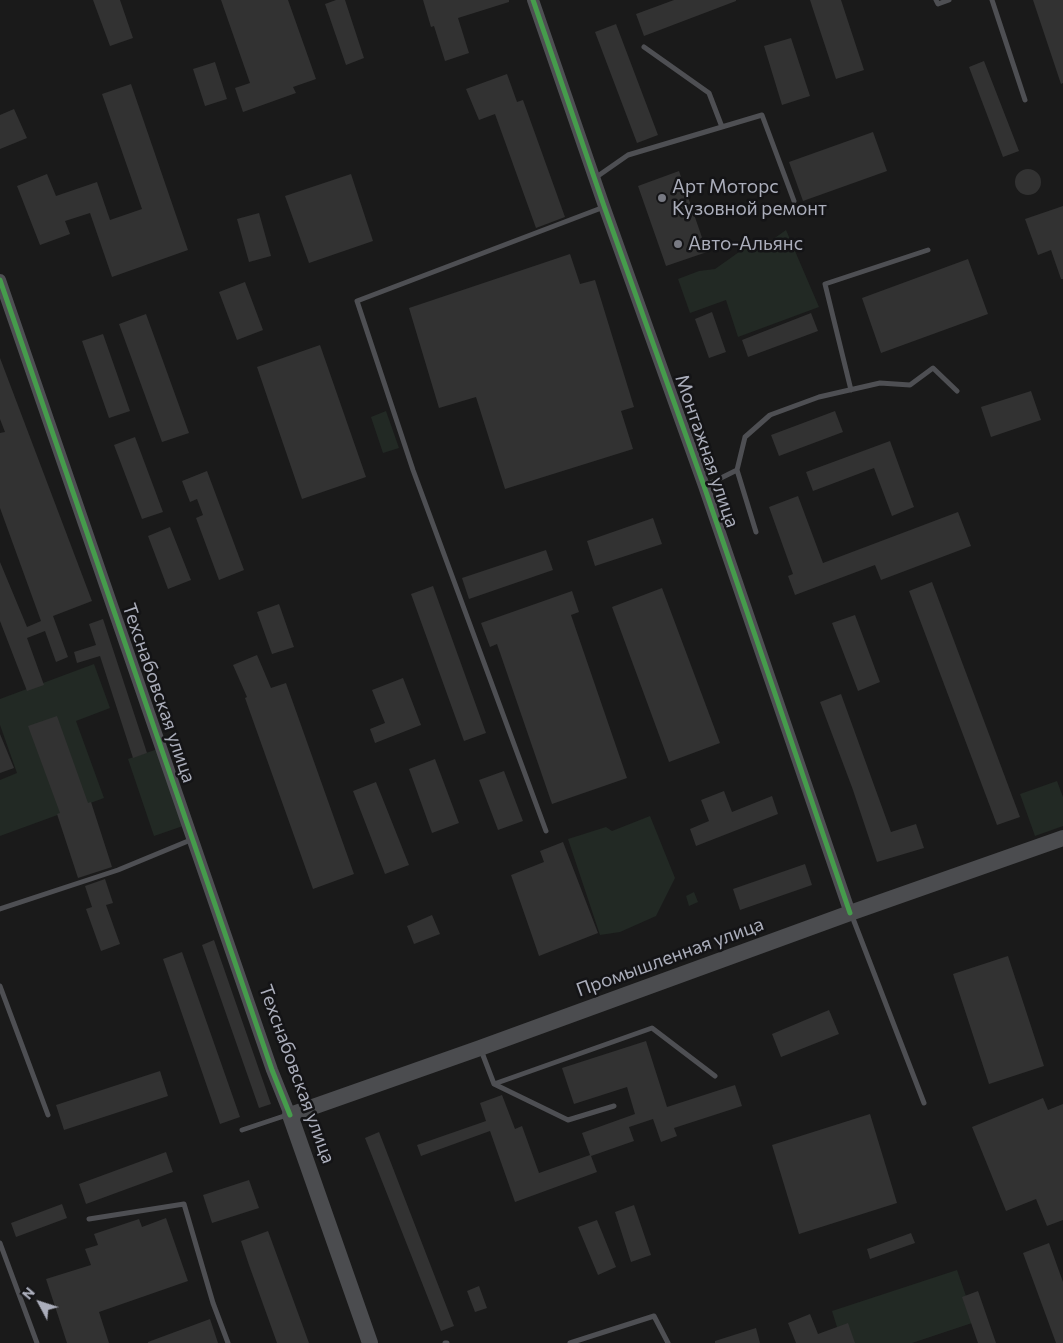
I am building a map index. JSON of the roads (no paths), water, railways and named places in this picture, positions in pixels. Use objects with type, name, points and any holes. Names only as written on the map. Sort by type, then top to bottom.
[{"type":"main road","name":"Промышленная улица","points":[[290,1114],[480,1048],[850,913],[1063,838]]},
{"type":"main road","name":"Техснабовская улица","points":[[290,1114],[370,1343]]},
{"type":"street","name":"Монтажная улица","points":[[533,0],[704,486],[850,913]]},
{"type":"street","name":"Техснабовская улица","points":[[0,280],[272,1070],[290,1114]]},
{"type":"lane","points":[[936,0],[938,4],[949,0]]},
{"type":"lane","points":[[992,0],[1025,100]]},
{"type":"lane","points":[[644,47],[709,94],[722,127]]},
{"type":"lane","points":[[595,178],[628,156],[762,115],[794,201]]},
{"type":"lane","points":[[546,831],[413,470],[357,302],[604,206]]},
{"type":"lane","points":[[851,390],[825,284],[928,250]]},
{"type":"lane","points":[[756,532],[737,470],[745,437],[770,415],[819,397],[880,383],[910,385],[933,368],[957,391]]},
{"type":"lane","points":[[704,486],[737,470]]},
{"type":"lane","points":[[0,909],[118,870],[194,839]]},
{"type":"lane","points":[[850,913],[924,1103]]},
{"type":"lane","points":[[0,986],[48,1115]]},
{"type":"lane","points":[[494,1084],[652,1028],[715,1076]]},
{"type":"lane","points":[[480,1048],[494,1084],[568,1120],[614,1106]]},
{"type":"lane","points":[[242,1130],[290,1114]]},
{"type":"lane","points":[[89,1219],[184,1204],[213,1303],[228,1343]]},
{"type":"lane","points":[[0,1243],[37,1343]]},
{"type":"lane","points":[[570,1343],[654,1316],[668,1343]]},
{"type":"place","name":"Арт Моторс Кузовной ремонт","points":[[662,198]]},
{"type":"place","name":"Авто-Альянс","points":[[678,244]]}]
